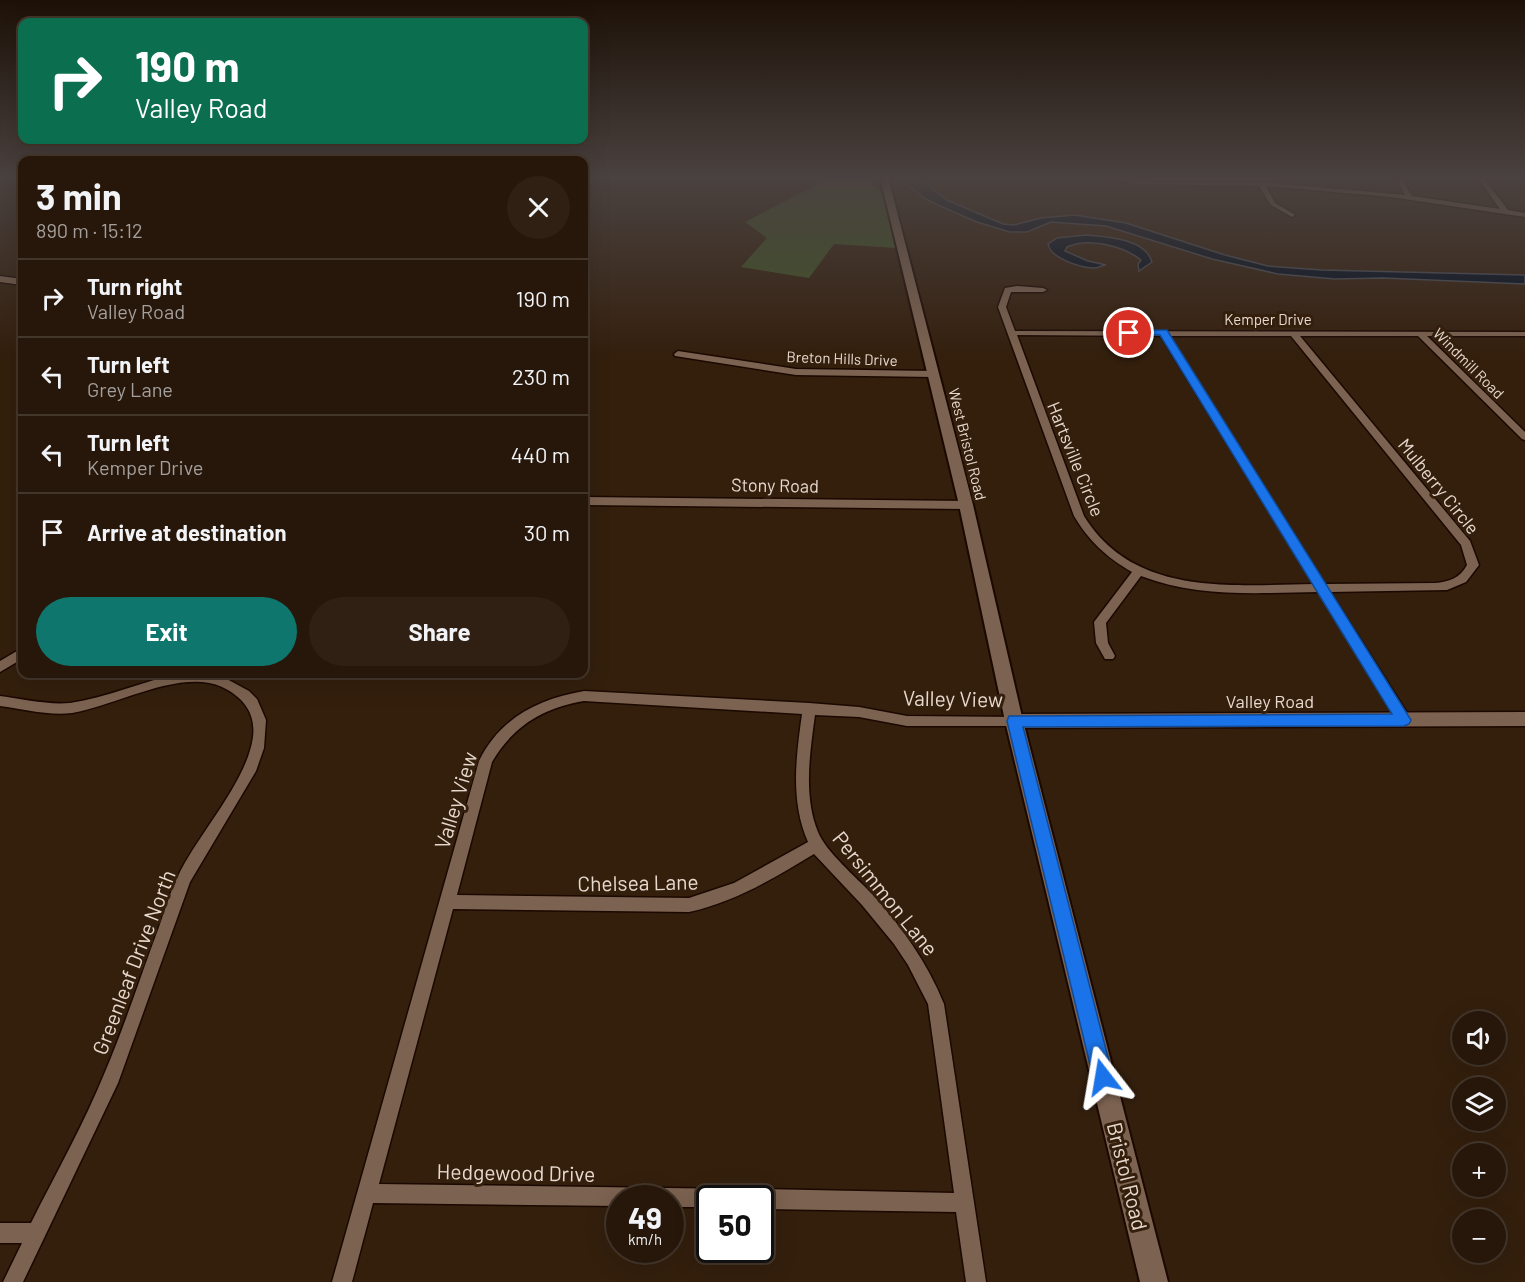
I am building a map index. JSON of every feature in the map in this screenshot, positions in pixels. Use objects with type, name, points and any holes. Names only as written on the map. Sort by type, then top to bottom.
[{"type":"main road","name":"West Bristol Road","points":[[899,237],[966,505],[1014,721]]},
{"type":"main road","name":"Bristol Road","points":[[1014,721],[1154,1282]]},
{"type":"street","points":[[0,279],[18,281]]},
{"type":"street","name":"Hartsville Circle","points":[[1043,290],[1017,288],[1006,292],[1002,307],[1083,524],[1106,550],[1139,570],[1158,578],[1197,587],[1321,588]]},
{"type":"street","points":[[1163,332],[1404,720]]},
{"type":"street","name":"Kemper Drive","points":[[1011,333],[1525,334]]},
{"type":"street","name":"Mulberry Circle","points":[[1293,333],[1466,544],[1473,560],[1473,565],[1466,578],[1444,587],[1321,588]]},
{"type":"street","name":"Windmill Road","points":[[1419,333],[1525,437]]},
{"type":"street","name":"Breton Hills Drive","points":[[678,354],[796,372],[934,374]]},
{"type":"street","name":"Stony Road","points":[[588,501],[966,505]]},
{"type":"street","points":[[1109,656],[1101,641],[1100,622],[1139,570]]},
{"type":"street","points":[[0,668],[18,656]]},
{"type":"street","name":"Greenleaf Drive North","points":[[0,701],[69,708],[93,703],[157,682],[202,679],[228,685],[242,692],[255,707],[261,727],[258,750],[251,767],[184,879],[112,1077],[14,1282]]},
{"type":"street","name":"Valley View","points":[[342,1282],[486,761],[501,735],[530,712],[553,701],[584,696],[808,708],[859,712],[907,721],[1014,721]]},
{"type":"street","name":"Persimmon Lane","points":[[808,708],[803,803],[805,820],[816,844],[906,947],[928,984],[940,1026],[976,1282]]},
{"type":"street","name":"Valley Road","points":[[1014,721],[1525,719]]},
{"type":"street","name":"Chelsea Lane","points":[[447,902],[689,905],[709,902],[731,893],[816,844]]},
{"type":"street","name":"Hedgewood Drive","points":[[366,1193],[696,1197]]},
{"type":"street","points":[[774,1199],[965,1203]]},
{"type":"street","points":[[0,1233],[37,1233]]},
{"type":"green space","points":[[765,237],[893,237],[896,248],[834,244],[809,278],[741,267],[767,238]]},
{"type":"water","points":[[1103,237],[1124,240],[1142,248],[1152,262],[1139,271],[1138,264],[1141,260],[1134,255],[1115,247],[1085,243],[1067,247],[1065,251],[1088,261],[1106,265],[1096,268],[1073,264],[1054,254],[1050,249],[1048,244],[1057,238]]},
{"type":"water","points":[[1141,237],[1169,237],[1268,266],[1322,270],[1525,275],[1525,284],[1383,278],[1335,279],[1278,274],[1212,259]]},
{"type":"route","points":[[1103,1077],[1014,721],[1404,720],[1163,332],[1129,333]]}]
